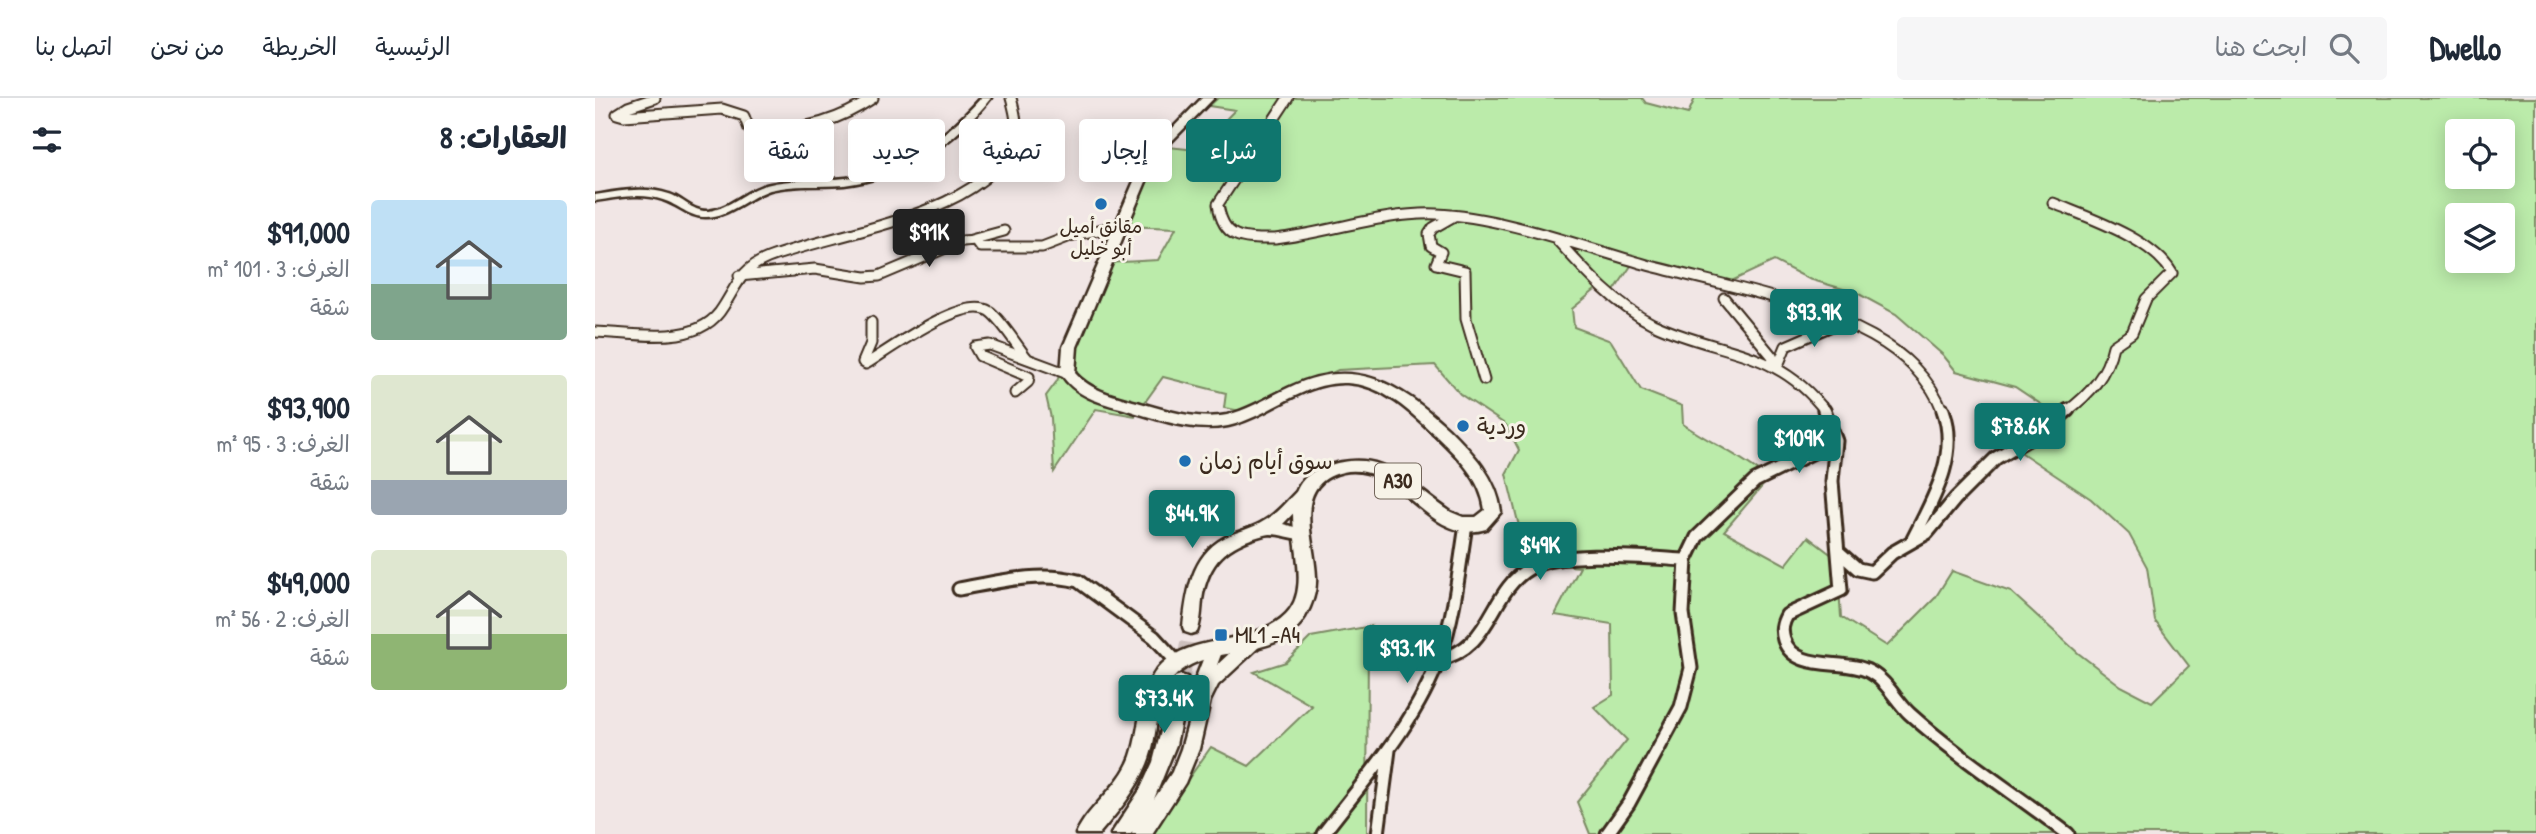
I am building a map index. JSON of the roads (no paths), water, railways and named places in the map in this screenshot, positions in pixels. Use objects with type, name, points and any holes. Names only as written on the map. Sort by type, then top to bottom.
[{"type":"highway","points":[[1198,98],[1161,134],[1143,158],[1060,357],[1066,386],[1080,395],[1105,402],[1119,403],[1164,416],[1212,422],[1248,413],[1322,381],[1345,378],[1370,382],[1407,400],[1455,443],[1478,472],[1490,494],[1493,512],[1485,522],[1466,525]]},
{"type":"highway","points":[[1063,373],[1070,347],[1144,172],[1164,143],[1207,98]]},
{"type":"highway","name":"A30","points":[[1306,491],[1313,481],[1329,470],[1347,465],[1364,465],[1383,471],[1451,520],[1466,525]]},
{"type":"highway","points":[[1086,834],[1122,793],[1144,747],[1159,682],[1177,662],[1277,633],[1294,619],[1305,600],[1308,583],[1299,512],[1306,491]]},
{"type":"main road","points":[[595,198],[636,194],[660,195],[705,215],[722,211],[756,192],[777,186],[851,181],[877,176],[904,165],[951,134],[986,98]]},
{"type":"main road","points":[[1192,627],[1196,582],[1206,561],[1229,542],[1266,528],[1290,510],[1306,491]]},
{"type":"main road","points":[[1266,528],[1301,534]]},
{"type":"main road","points":[[1141,834],[1179,777],[1190,749],[1202,701],[1212,680],[1255,640]]},
{"type":"main road","points":[[1131,834],[1153,807],[1167,780],[1215,649]]},
{"type":"main road","points":[[1120,834],[1151,790],[1162,768],[1170,745],[1181,682]]},
{"type":"street","points":[[655,98],[621,110],[617,114],[727,110],[744,116],[749,129],[769,129],[831,121],[855,111],[873,98]]},
{"type":"street","points":[[595,331],[678,333],[702,327],[719,314],[745,268],[769,257],[871,229],[957,195],[982,181],[1002,162],[1015,135],[1011,98]]},
{"type":"street","points":[[1288,98],[1218,204],[1219,218],[1228,230],[1245,238],[1268,240],[1432,214],[1482,220],[1713,282],[1841,322],[1873,336],[1901,354],[1923,377],[1940,403],[1948,430],[1948,458],[1912,541]]},
{"type":"street","points":[[1840,553],[1858,569],[1872,572],[1892,553],[1931,530],[1955,498],[1996,458],[2064,416],[2103,377],[2109,366],[2113,346],[2131,333],[2134,320],[2159,282],[2172,273],[2165,259],[2116,230],[2053,203]]},
{"type":"street","points":[[1455,216],[1433,228],[1429,234],[1431,246],[1441,252],[1436,264],[1440,267],[1465,271],[1466,319],[1484,380]]},
{"type":"street","points":[[971,240],[977,242],[980,247],[1005,245],[1031,248],[1114,227]]},
{"type":"street","points":[[739,276],[825,269],[863,277],[879,276],[934,250],[1004,231]]},
{"type":"street","points":[[1557,240],[1577,263],[1631,312],[1655,325],[1777,368],[1803,382],[1820,400],[1830,417],[1836,441],[1832,481],[1840,553],[1840,590],[1833,598],[1793,609],[1784,618],[1781,634],[1786,645],[1798,657],[1823,664],[1855,665],[1870,671],[1908,712],[2068,834]]},
{"type":"street","points":[[1724,298],[1772,356],[1777,368]]},
{"type":"street","points":[[871,322],[872,338],[869,352],[863,362],[866,363],[938,320],[981,308],[990,312],[1027,358]]},
{"type":"street","points":[[1777,368],[1786,346],[1841,322]]},
{"type":"street","points":[[1015,393],[1028,382],[1029,377],[980,356],[975,347],[990,345],[1063,373]]},
{"type":"street","points":[[1607,834],[1629,803],[1681,707],[1691,668],[1683,612],[1686,560],[1697,537],[1755,481],[1836,441]]},
{"type":"street","points":[[1323,834],[1389,747],[1432,675],[1445,637],[1466,525]]},
{"type":"street","points":[[1437,660],[1459,656],[1473,642],[1514,583],[1529,569],[1570,559],[1686,560]]},
{"type":"street","points":[[959,589],[1038,576],[1063,577],[1078,581],[1154,637],[1177,662]]},
{"type":"street","points":[[1378,834],[1389,747]]},
{"type":"tunnel","points":[[1181,682],[1191,627]]},
{"type":"place","name":"مقانق أميل أبو خليل","points":[[1101,204]]},
{"type":"place","name":"وردية","points":[[1463,426]]},
{"type":"place","name":"سوق أيام زمان","points":[[1185,461]]},
{"type":"place","name":"ML1 -A4","points":[[1221,635]]}]
